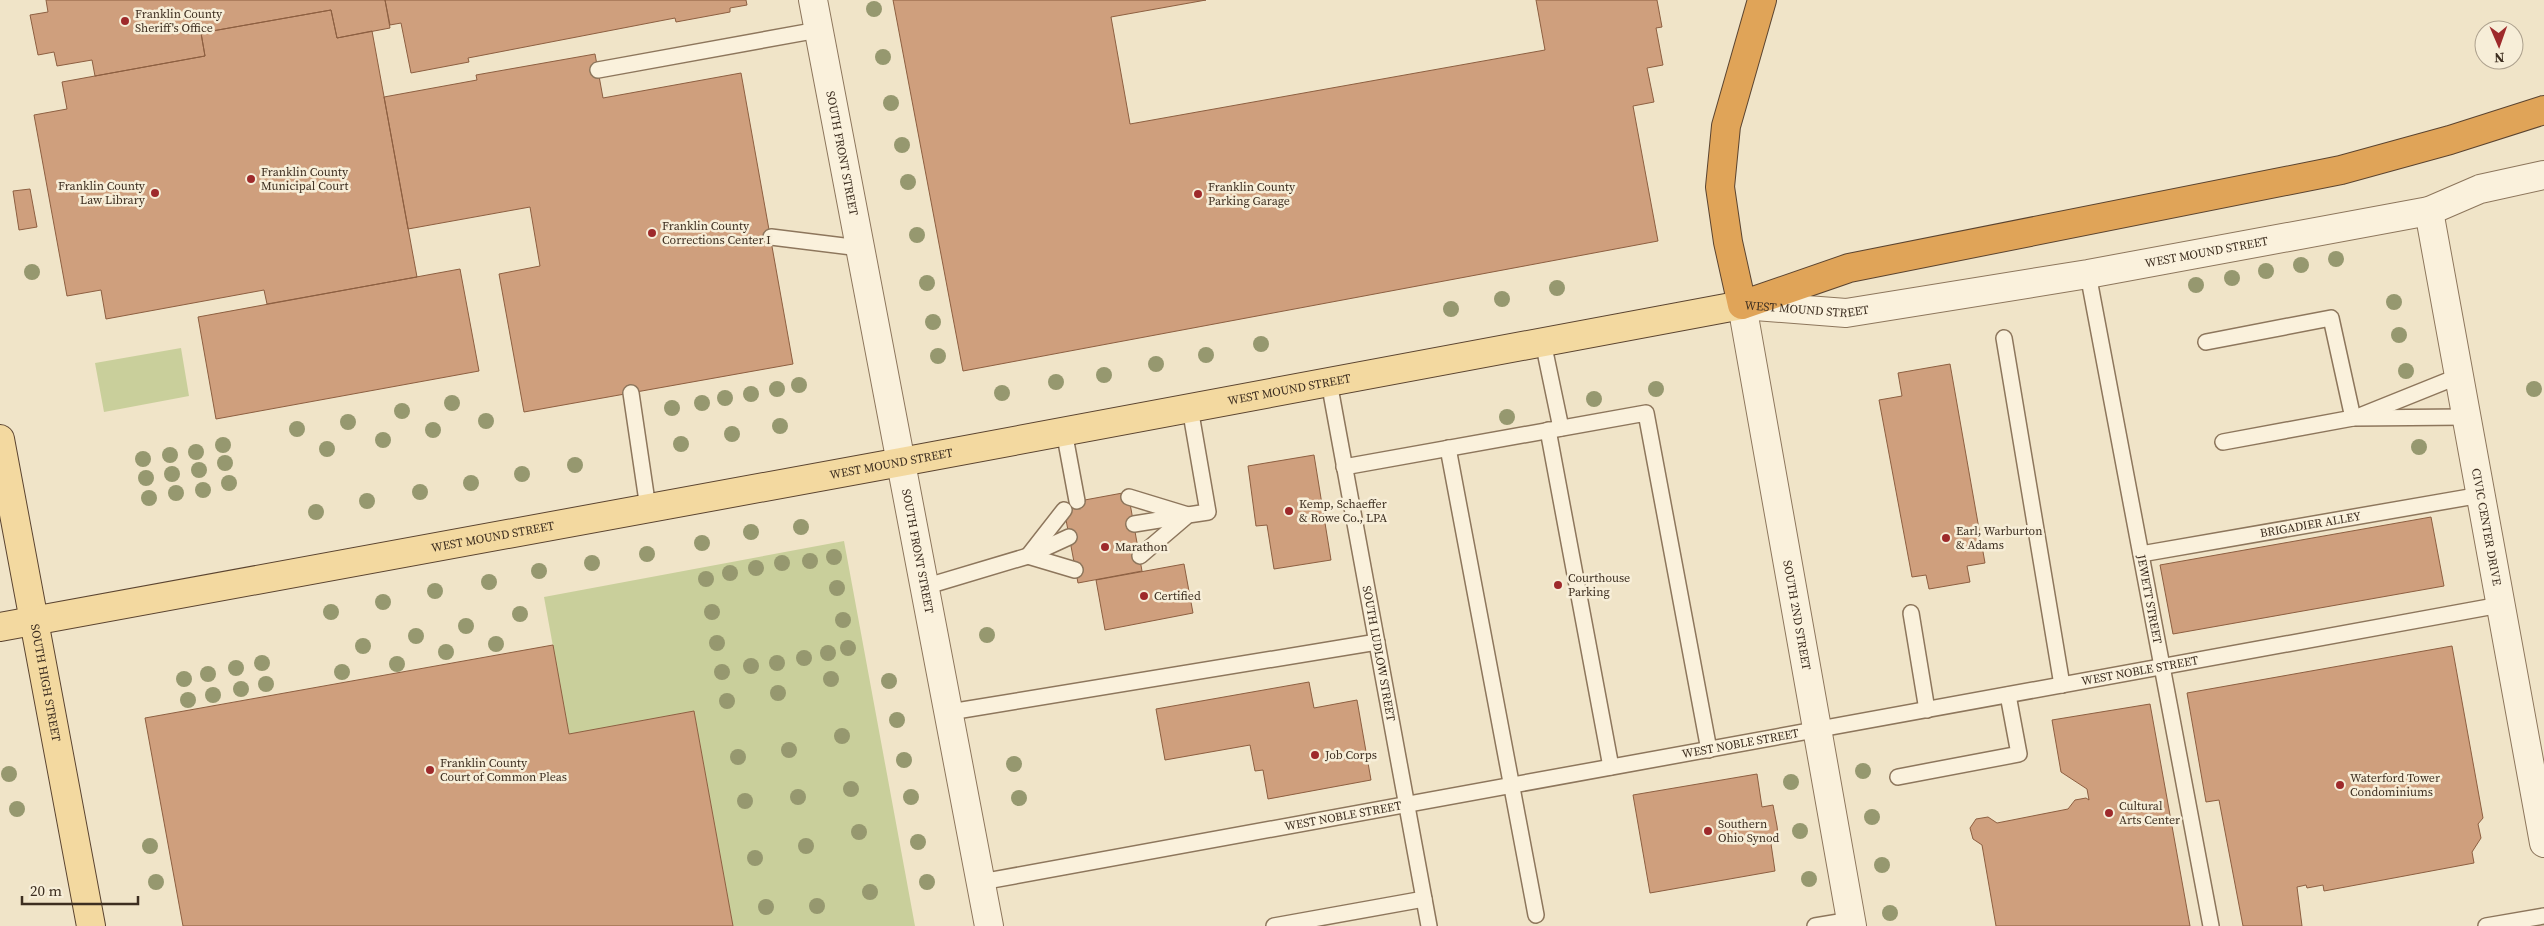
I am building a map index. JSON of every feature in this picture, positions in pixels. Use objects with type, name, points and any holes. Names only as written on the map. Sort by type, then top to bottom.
[{"type":"highway","points":[[1762,0],[1726,126],[1720,187],[1728,242],[1742,305],[1849,268],[2341,170],[2450,140],[2544,110]]},
{"type":"main road","name":"WEST MOUND STREET","points":[[0,627],[901,462],[1742,305]]},
{"type":"main road","name":"SOUTH HIGH STREET","points":[[0,440],[91,926]]},
{"type":"street","name":"SOUTH FRONT STREET","points":[[813,0],[924,588],[950,712],[989,926]]},
{"type":"street","name":"WEST MOUND STREET","points":[[1742,305],[1846,313],[2088,274],[2429,211],[2480,188],[2544,175]]},
{"type":"street","name":"CIVIC CENTER DRIVE","points":[[2429,211],[2544,843]]},
{"type":"street","name":"SOUTH 2ND STREET","points":[[1742,305],[1851,923]]},
{"type":"lane","points":[[598,70],[818,30]]},
{"type":"lane","points":[[771,237],[860,248]]},
{"type":"lane","name":"JEWETT STREET","points":[[2088,274],[2211,926]]},
{"type":"lane","points":[[2206,342],[2332,318],[2353,418]]},
{"type":"lane","points":[[2004,338],[2062,685]]},
{"type":"lane","points":[[1543,342],[1555,429],[1611,767]]},
{"type":"lane","points":[[2353,418],[2459,376]]},
{"type":"lane","name":"SOUTH LUDLOW STREET","points":[[1329,382],[1429,926]]},
{"type":"lane","points":[[631,393],[648,508]]},
{"type":"lane","points":[[1134,524],[1208,512],[1190,408]]},
{"type":"lane","points":[[1344,467],[1646,413],[1709,750]]},
{"type":"lane","points":[[2223,442],[2353,418],[2466,417]]},
{"type":"lane","points":[[1028,556],[1070,506],[1064,431]]},
{"type":"lane","points":[[1448,448],[1536,914]]},
{"type":"lane","name":"BRIGADIER ALLEY","points":[[2141,554],[2481,495]]},
{"type":"lane","points":[[1128,497],[1188,515]]},
{"type":"lane","points":[[1140,556],[1188,515]]},
{"type":"lane","points":[[924,588],[1028,556],[1069,537]]},
{"type":"lane","points":[[1028,556],[1075,570]]},
{"type":"lane","name":"WEST NOBLE STREET","points":[[981,882],[2500,605]]},
{"type":"lane","points":[[1911,613],[1927,710]]},
{"type":"lane","points":[[950,712],[1376,642]]},
{"type":"lane","points":[[1898,777],[2019,754],[2008,695]]},
{"type":"lane","points":[[1274,926],[1424,898]]},
{"type":"lane","points":[[2486,926],[2544,916]]},
{"type":"lane","points":[[1815,926],[1851,923]]},
{"type":"green space","points":[[181,348],[189,396],[104,412],[95,363]]},
{"type":"green space","points":[[844,541],[915,926],[733,926],[694,711],[569,734],[544,597]]},
{"type":"building","points":[[46,0],[385,0],[390,28],[337,38],[331,10],[201,33],[205,56],[95,76],[92,60],[57,66],[54,52],[38,55],[30,15],[48,12]]},
{"type":"building","points":[[385,0],[746,0],[747,5],[730,8],[730,12],[676,22],[675,18],[468,58],[469,62],[411,73],[401,23],[390,25]]},
{"type":"building","name":"Franklin County Parking Garage","points":[[893,0],[1206,0],[1111,17],[1130,124],[1545,50],[1536,0],[1657,0],[1662,27],[1656,28],[1663,65],[1647,68],[1654,102],[1633,106],[1658,241],[963,371]]},
{"type":"building","points":[[331,10],[337,38],[372,31],[417,277],[267,304],[264,290],[106,319],[101,290],[67,296],[34,115],[67,109],[62,82],[205,56],[201,33]]},
{"type":"building","name":"Franklin County Corrections Center I","points":[[595,54],[603,98],[741,73],[793,364],[524,412],[499,274],[540,266],[530,207],[408,229],[384,97],[477,80],[476,75]]},
{"type":"building","points":[[30,189],[37,227],[19,230],[13,191]]},
{"type":"building","points":[[460,269],[479,371],[216,419],[198,317]]},
{"type":"building","points":[[1950,364],[1985,563],[1967,566],[1970,582],[1929,589],[1926,575],[1912,577],[1879,400],[1902,396],[1898,373]]},
{"type":"building","points":[[1314,455],[1331,560],[1274,569],[1267,525],[1256,526],[1248,466]]},
{"type":"building","name":"Marathon","points":[[1128,492],[1142,571],[1078,583],[1063,504]]},
{"type":"building","points":[[2431,517],[2444,586],[2173,634],[2160,565]]},
{"type":"building","name":"Certified","points":[[1184,564],[1193,613],[1105,630],[1096,580]]},
{"type":"building","name":"Franklin County Court of Common Pleas","points":[[553,645],[569,734],[694,711],[733,926],[183,926],[145,718]]},
{"type":"building","name":"Waterford Tower Condominiums","points":[[2452,646],[2483,818],[2478,824],[2481,838],[2472,852],[2474,863],[2324,891],[2323,885],[2307,888],[2306,885],[2297,887],[2302,926],[2243,926],[2219,800],[2206,802],[2187,693]]},
{"type":"building","points":[[1309,682],[1314,708],[1357,700],[1371,780],[1268,799],[1263,770],[1255,771],[1250,745],[1165,760],[1156,709]]},
{"type":"building","name":"Cultural Arts Center","points":[[2150,704],[2190,926],[1996,926],[1982,845],[1973,839],[1970,828],[1976,819],[1988,817],[1997,823],[2068,809],[2075,800],[2086,798],[2089,800],[2087,789],[2061,772],[2052,720]]},
{"type":"building","name":"Southern Ohio Synod","points":[[1757,774],[1762,807],[1773,805],[1777,826],[1778,835],[1770,837],[1775,871],[1650,893],[1633,795]]},
{"type":"place","name":"Franklin County Sheriff's Office","points":[[125,21]]},
{"type":"place","name":"Franklin County Municipal Court","points":[[251,179]]},
{"type":"place","name":"Franklin County Law Library","points":[[155,193]]},
{"type":"place","name":"Franklin County Parking Garage","points":[[1198,194]]},
{"type":"place","name":"Franklin County Corrections Center I","points":[[652,233]]},
{"type":"place","name":"Kemp, Schaeffer & Rowe Co., LPA","points":[[1289,511]]},
{"type":"place","name":"Earl, Warburton & Adams","points":[[1946,538]]},
{"type":"place","name":"Marathon","points":[[1105,547]]},
{"type":"place","name":"Courthouse Parking","points":[[1558,585]]},
{"type":"place","name":"Certified","points":[[1144,596]]},
{"type":"place","name":"Job Corps","points":[[1315,755]]},
{"type":"place","name":"Franklin County Court of Common Pleas","points":[[430,770]]},
{"type":"place","name":"Waterford Tower Condominiums","points":[[2340,785]]},
{"type":"place","name":"Cultural Arts Center","points":[[2109,813]]},
{"type":"place","name":"Southern Ohio Synod","points":[[1708,831]]}]
